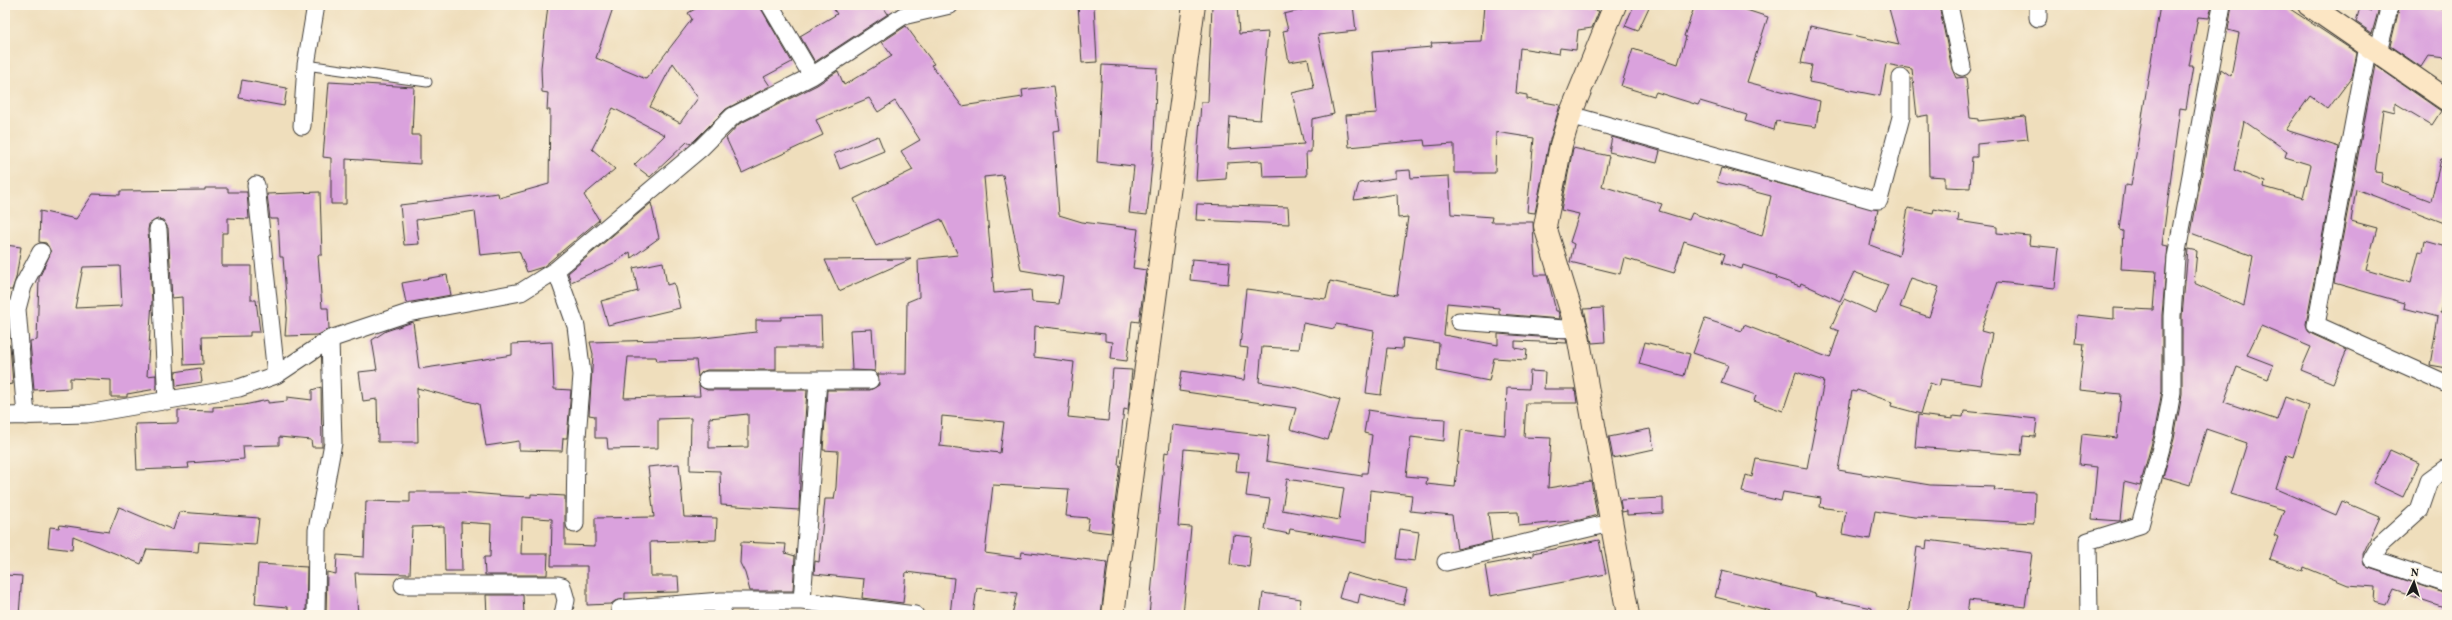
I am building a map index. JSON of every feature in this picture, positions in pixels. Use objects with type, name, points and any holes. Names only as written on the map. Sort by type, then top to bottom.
[{"type":"street","points":[[302,126],[306,66],[316,5]]},
{"type":"street","points":[[770,5],[812,76]]},
{"type":"street","points":[[5,416],[88,414],[239,388],[276,375],[330,339],[408,313],[521,292],[556,270],[702,148],[733,116],[812,76],[903,16],[950,5]]},
{"type":"street","points":[[1113,615],[1194,5]]},
{"type":"street","points":[[1615,5],[1570,115],[1561,145],[1545,226],[1577,330],[1610,523],[1628,615]]},
{"type":"street","points":[[1949,5],[1962,67]]},
{"type":"street","points":[[2089,615],[2088,541],[2140,525],[2164,437],[2172,392],[2172,316],[2176,257],[2222,5]]},
{"type":"street","points":[[2309,5],[2447,100]]},
{"type":"street","points":[[2390,5],[2373,49],[2316,325],[2447,384]]},
{"type":"street","points":[[1570,115],[1647,138],[1873,200],[1879,200],[1900,117],[1901,78]]},
{"type":"street","points":[[256,184],[276,375]]},
{"type":"street","points":[[158,229],[167,401]]},
{"type":"street","points":[[26,416],[17,309],[22,286],[41,252]]},
{"type":"street","points":[[556,270],[576,326],[582,375],[576,449],[575,524]]},
{"type":"street","points":[[1459,321],[1577,330]]},
{"type":"street","points":[[316,615],[317,530],[333,443],[330,339]]},
{"type":"street","points":[[707,380],[870,380]]},
{"type":"street","points":[[808,606],[818,380]]},
{"type":"street","points":[[2447,468],[2429,481],[2419,510],[2380,545],[2372,559],[2447,584]]},
{"type":"street","points":[[1446,562],[1610,523]]},
{"type":"street","points":[[403,585],[558,585],[562,586],[566,592],[563,615]]},
{"type":"street","points":[[620,609],[657,611],[808,606],[915,615]]},
{"type":"lane","points":[[306,66],[427,82]]},
{"type":"building","points":[[548,5],[614,5],[596,58],[646,79],[692,19],[688,13],[702,5],[759,5],[792,62],[764,77],[770,86],[726,109],[694,141],[690,144],[687,142],[650,177],[634,165],[665,135],[613,108],[592,149],[615,169],[584,195],[599,220],[543,267],[527,272],[519,251],[480,255],[475,211],[416,220],[419,244],[404,245],[400,205],[498,193],[499,198],[549,184],[550,110],[547,110],[548,93],[542,92],[541,68]],"holes":[[[673,63],[698,98],[680,123],[650,107]]]},
{"type":"building","points":[[831,5],[882,5],[888,14],[815,62],[800,36],[837,14]]},
{"type":"building","points":[[1078,5],[1094,5],[1097,62],[1082,63]]},
{"type":"building","points":[[1237,5],[1239,34],[1268,32],[1260,120],[1230,117],[1228,149],[1304,144],[1292,93],[1314,88],[1308,59],[1289,62],[1283,31],[1288,30],[1284,14],[1322,5],[1353,5],[1356,31],[1318,35],[1334,114],[1312,119],[1311,152],[1306,152],[1307,176],[1263,177],[1262,161],[1227,163],[1226,179],[1196,181],[1201,102],[1208,102],[1212,6]]},
{"type":"building","points":[[1484,5],[1551,5],[1571,8],[1572,6],[1599,11],[1592,28],[1578,30],[1576,50],[1560,48],[1559,54],[1520,48],[1516,93],[1527,95],[1527,99],[1560,105],[1549,143],[1535,213],[1527,212],[1534,138],[1496,132],[1495,173],[1454,173],[1454,144],[1425,146],[1424,140],[1349,147],[1346,115],[1377,113],[1372,52],[1432,47],[1431,43],[1481,41]]},
{"type":"building","points":[[1634,5],[1650,5],[1638,31],[1625,26]]},
{"type":"building","points":[[1695,5],[1731,5],[1768,17],[1747,82],[1820,101],[1816,127],[1776,121],[1774,130],[1745,121],[1747,115],[1700,101],[1698,105],[1656,92],[1654,96],[1621,86],[1633,49],[1678,64],[1686,37],[1684,36]]},
{"type":"building","points":[[1888,5],[1939,5],[1952,69],[1956,78],[1966,77],[1970,118],[1978,119],[1978,121],[2025,116],[2028,139],[1977,144],[1977,157],[1972,157],[1970,188],[1945,187],[1945,177],[1929,176],[1928,115],[1917,117],[1912,69],[1886,64],[1880,96],[1809,82],[1812,65],[1801,63],[1810,26],[1899,45]]},
{"type":"building","points":[[2160,5],[2212,5],[2209,18],[2198,17],[2189,66],[2193,66],[2186,109],[2180,108],[2162,245],[2168,246],[2162,315],[2162,391],[2154,435],[2140,486],[2124,482],[2120,521],[2092,519],[2097,467],[2079,465],[2082,434],[2117,438],[2121,394],[2079,390],[2084,344],[2075,343],[2077,315],[2114,319],[2114,308],[2153,310],[2156,271],[2121,269],[2123,231],[2119,230],[2125,185],[2131,186]]},
{"type":"building","points":[[2232,5],[2284,5],[2357,53],[2352,77],[2328,109],[2310,96],[2286,130],[2339,147],[2306,324],[2308,331],[2312,334],[2347,350],[2333,383],[2301,370],[2311,347],[2261,326],[2247,355],[2273,365],[2268,379],[2237,367],[2224,402],[2277,420],[2285,397],[2309,406],[2293,457],[2287,455],[2276,489],[2336,515],[2342,501],[2380,517],[2363,554],[2364,565],[2447,594],[2447,608],[2393,590],[2386,605],[2374,602],[2375,587],[2348,585],[2304,567],[2303,571],[2270,559],[2278,537],[2274,535],[2284,510],[2231,494],[2247,443],[2206,429],[2190,485],[2163,477],[2174,439],[2182,394],[2182,316],[2188,249],[2197,251],[2194,283],[2244,306],[2253,256],[2191,233],[2221,69],[2231,76],[2239,33],[2228,30]],"holes":[[[2244,121],[2287,151],[2285,157],[2311,165],[2303,198],[2264,187],[2265,182],[2234,170]]]},
{"type":"building","points":[[2373,5],[2380,5],[2372,33],[2356,22],[2360,7],[2371,11]]},
{"type":"building","points":[[2400,5],[2425,5],[2447,10],[2447,58],[2428,56],[2421,67],[2390,46]]},
{"type":"building","points":[[906,26],[934,64],[931,65],[962,106],[1023,97],[1022,90],[1054,86],[1060,130],[1053,131],[1059,215],[1082,222],[1138,229],[1133,268],[1146,270],[1139,322],[1132,321],[1127,361],[1111,359],[1113,342],[1105,341],[1105,334],[1035,326],[1034,357],[1074,362],[1068,417],[1108,421],[1113,369],[1132,370],[1128,410],[1124,409],[1118,465],[1120,465],[1111,533],[1087,530],[1089,518],[1066,516],[1069,489],[993,485],[985,553],[1021,558],[1022,552],[1107,562],[1101,615],[1012,615],[1017,593],[977,588],[973,615],[950,615],[954,578],[906,572],[903,603],[862,598],[864,579],[814,574],[815,561],[819,562],[825,499],[834,499],[836,487],[838,451],[823,450],[827,390],[870,390],[879,385],[878,374],[906,374],[907,302],[919,297],[918,259],[958,255],[941,219],[876,246],[854,199],[913,170],[901,151],[920,140],[895,101],[878,112],[869,98],[816,120],[823,135],[742,173],[726,138],[739,124],[817,85],[838,71],[844,85],[892,56],[882,42]],"holes":[[[1003,175],[1021,270],[1063,277],[1059,304],[1032,302],[1031,290],[994,293],[984,177]],[[942,416],[1004,422],[1000,453],[940,446]]]},
{"type":"building","points":[[1102,65],[1157,68],[1153,155],[1147,215],[1129,213],[1134,166],[1097,162]]},
{"type":"building","points":[[2375,65],[2441,111],[2432,125],[2395,103],[2395,112],[2383,109],[2375,172],[2382,173],[2381,182],[2431,201],[2441,159],[2447,160],[2447,224],[2356,189],[2351,221],[2377,228],[2366,270],[2411,283],[2419,251],[2423,252],[2425,241],[2447,247],[2447,285],[2440,313],[2447,313],[2447,368],[2430,365],[2438,317],[2404,308],[2405,303],[2334,283]]},
{"type":"building","points":[[242,80],[287,88],[284,106],[239,98]]},
{"type":"building","points":[[329,82],[414,87],[412,135],[420,135],[420,164],[346,159],[346,204],[331,204],[331,158],[323,157]]},
{"type":"building","points":[[878,136],[884,151],[840,169],[834,154]]},
{"type":"building","points":[[1612,137],[1660,151],[1657,163],[1609,152]]},
{"type":"building","points":[[1573,148],[1609,156],[1602,186],[1662,204],[1659,211],[1689,220],[1692,213],[1762,236],[1771,196],[1717,182],[1721,168],[1878,210],[1870,245],[1899,256],[1908,208],[1933,213],[1934,209],[1959,214],[1958,221],[1997,227],[1997,233],[2030,236],[2029,245],[2059,248],[2055,288],[1998,282],[1981,331],[1992,334],[1981,385],[1941,379],[1939,386],[1930,383],[1921,414],[1891,406],[1892,402],[1857,390],[1856,392],[1852,391],[1838,470],[1930,485],[1995,487],[1994,490],[2035,492],[2034,523],[1914,517],[1875,511],[1870,539],[1842,534],[1846,511],[1820,507],[1821,498],[1783,492],[1781,501],[1742,492],[1746,475],[1752,477],[1756,459],[1807,468],[1824,381],[1796,372],[1783,411],[1754,401],[1756,395],[1721,383],[1728,365],[1693,353],[1705,319],[1742,331],[1744,325],[1830,358],[1839,331],[1831,328],[1844,299],[1876,313],[1888,285],[1854,272],[1840,301],[1801,283],[1800,286],[1776,278],[1777,276],[1743,265],[1742,269],[1722,263],[1725,254],[1684,241],[1674,273],[1624,258],[1620,274],[1570,262],[1574,244],[1570,242],[1579,214],[1561,210]],"holes":[[[1911,278],[1939,287],[1929,317],[1900,307]]]},
{"type":"building","points":[[1410,170],[1411,178],[1449,176],[1451,214],[1492,217],[1491,222],[1533,222],[1535,275],[1547,275],[1556,311],[1558,311],[1560,319],[1499,314],[1499,308],[1447,303],[1444,335],[1498,345],[1498,334],[1566,339],[1567,343],[1515,341],[1515,348],[1527,350],[1526,360],[1494,358],[1489,381],[1437,371],[1439,343],[1403,338],[1402,349],[1387,348],[1381,395],[1366,393],[1374,331],[1336,324],[1334,329],[1303,323],[1299,349],[1262,347],[1259,382],[1298,388],[1340,400],[1328,440],[1290,429],[1296,408],[1179,391],[1182,371],[1244,380],[1248,348],[1240,347],[1246,289],[1326,299],[1330,281],[1397,295],[1408,217],[1398,218],[1397,194],[1354,200],[1359,183],[1396,178],[1396,171]]},
{"type":"building","points":[[205,188],[228,188],[228,192],[247,192],[249,219],[228,218],[228,233],[222,233],[222,266],[251,266],[251,300],[256,300],[260,332],[250,332],[250,336],[202,337],[203,364],[184,365],[182,297],[172,298],[168,228],[163,220],[157,219],[149,224],[148,230],[152,301],[147,376],[156,375],[156,389],[127,394],[127,397],[111,397],[111,380],[70,378],[70,388],[34,390],[30,341],[37,340],[39,278],[51,252],[46,243],[39,242],[40,211],[76,219],[93,194],[120,195],[120,191],[205,190]],"holes":[[[120,266],[122,306],[75,308],[83,267]]]},
{"type":"building","points":[[320,192],[322,255],[318,255],[322,308],[328,308],[329,329],[318,335],[285,336],[287,309],[283,257],[280,257],[278,219],[270,219],[267,194]]},
{"type":"building","points":[[651,203],[659,238],[631,258],[630,252],[616,262],[571,282],[568,273]]},
{"type":"building","points":[[1197,204],[1288,207],[1289,224],[1196,220]]},
{"type":"building","points":[[5,245],[21,247],[16,278],[12,290],[5,290]]},
{"type":"building","points":[[911,259],[839,291],[825,260]]},
{"type":"building","points":[[1192,259],[1230,262],[1228,284],[1190,280]]},
{"type":"building","points":[[663,262],[667,285],[674,283],[680,308],[608,325],[601,301],[638,291],[633,268]]},
{"type":"building","points":[[447,275],[451,295],[406,303],[402,283]]},
{"type":"building","points":[[1603,308],[1605,342],[1592,343],[1584,309]]},
{"type":"building","points":[[821,316],[822,347],[776,347],[776,370],[707,370],[702,372],[698,377],[696,360],[657,361],[656,357],[628,357],[624,398],[700,396],[699,385],[707,390],[807,390],[803,449],[801,449],[799,510],[721,505],[720,471],[690,470],[691,418],[658,419],[658,448],[608,449],[607,438],[595,438],[595,416],[589,415],[593,354],[590,342],[695,339],[756,332],[756,320],[781,320],[781,317]],"holes":[[[748,414],[748,447],[709,448],[709,418]]]},
{"type":"building","points":[[413,322],[419,369],[512,355],[512,344],[552,342],[554,389],[571,390],[567,438],[563,438],[562,451],[519,450],[519,441],[486,446],[479,404],[417,388],[418,442],[378,442],[377,399],[363,401],[359,372],[377,370],[372,340],[386,331]]},
{"type":"building","points":[[872,329],[875,371],[852,370],[850,330]]},
{"type":"building","points":[[1645,342],[1690,354],[1684,376],[1639,364]]},
{"type":"building","points":[[5,345],[10,345],[13,384],[5,385]]},
{"type":"building","points":[[200,368],[202,382],[176,386],[175,372]]},
{"type":"building","points":[[1530,371],[1545,372],[1544,389],[1575,389],[1577,403],[1526,403],[1524,437],[1551,438],[1548,488],[1591,481],[1597,515],[1580,520],[1519,526],[1518,512],[1488,513],[1492,541],[1457,549],[1452,515],[1410,511],[1412,495],[1370,490],[1367,542],[1290,529],[1289,534],[1265,529],[1270,499],[1246,496],[1249,472],[1236,471],[1238,454],[1184,449],[1178,526],[1191,527],[1183,615],[1149,615],[1165,452],[1169,453],[1172,425],[1269,436],[1266,461],[1362,476],[1362,473],[1367,473],[1372,435],[1364,433],[1368,410],[1414,417],[1445,419],[1444,441],[1411,437],[1406,476],[1427,478],[1426,484],[1455,487],[1461,430],[1505,435],[1507,388],[1529,389]],"holes":[[[1287,479],[1344,488],[1339,520],[1282,510]]]},
{"type":"building","points":[[321,387],[322,447],[312,447],[311,440],[279,437],[279,445],[243,446],[244,459],[188,463],[189,468],[137,470],[135,424],[178,423],[178,410],[213,411],[213,407],[244,405],[268,400],[268,403],[287,401],[287,397],[312,400],[312,390]]},
{"type":"building","points":[[1964,411],[2037,419],[2035,437],[2023,436],[2021,455],[1915,447],[1918,415],[1953,419],[1953,416],[1963,417]]},
{"type":"building","points":[[1650,429],[1654,449],[1613,458],[1609,437]]},
{"type":"building","points":[[2390,450],[2419,463],[2403,497],[2373,483]]},
{"type":"building","points":[[679,464],[684,517],[717,518],[716,540],[650,542],[651,576],[678,576],[679,592],[625,593],[625,599],[615,601],[611,604],[587,605],[587,566],[551,566],[552,519],[522,517],[521,554],[548,554],[547,575],[485,575],[484,557],[490,557],[491,524],[461,522],[462,571],[445,571],[444,526],[412,527],[410,574],[355,573],[358,615],[326,615],[327,572],[336,574],[337,555],[364,557],[366,501],[410,502],[410,492],[460,492],[531,497],[531,494],[565,496],[565,545],[595,546],[595,518],[654,517],[648,467]]},
{"type":"building","points":[[1663,498],[1663,513],[1627,515],[1627,511],[1622,512],[1620,500]]},
{"type":"building","points":[[119,507],[173,530],[179,512],[259,518],[256,545],[199,542],[198,552],[147,549],[141,564],[73,536],[72,550],[48,547],[50,527],[59,528],[60,525],[109,532]]},
{"type":"building","points":[[1400,529],[1419,532],[1415,561],[1396,559]]},
{"type":"building","points":[[1233,535],[1252,537],[1249,567],[1230,564]]},
{"type":"building","points":[[1599,540],[1606,574],[1490,596],[1485,565],[1533,556],[1533,553]]},
{"type":"building","points":[[1927,540],[2032,553],[2025,607],[1969,600],[1967,615],[1908,615],[1917,547],[1926,549]]},
{"type":"building","points":[[741,542],[786,544],[785,553],[795,556],[793,591],[750,591],[745,573],[740,563]]},
{"type":"building","points":[[258,564],[307,567],[306,615],[288,615],[288,607],[255,604]]},
{"type":"building","points":[[1722,571],[1816,594],[1815,596],[1872,608],[1871,615],[1770,615],[1771,611],[1715,597]]},
{"type":"building","points":[[1346,573],[1407,589],[1403,605],[1360,594],[1358,603],[1339,598]]},
{"type":"building","points":[[5,575],[22,576],[19,615],[5,615]]},
{"type":"building","points":[[1263,593],[1301,599],[1299,615],[1260,615]]},
{"type":"building","points":[[486,595],[523,595],[524,615],[487,615]]}]
